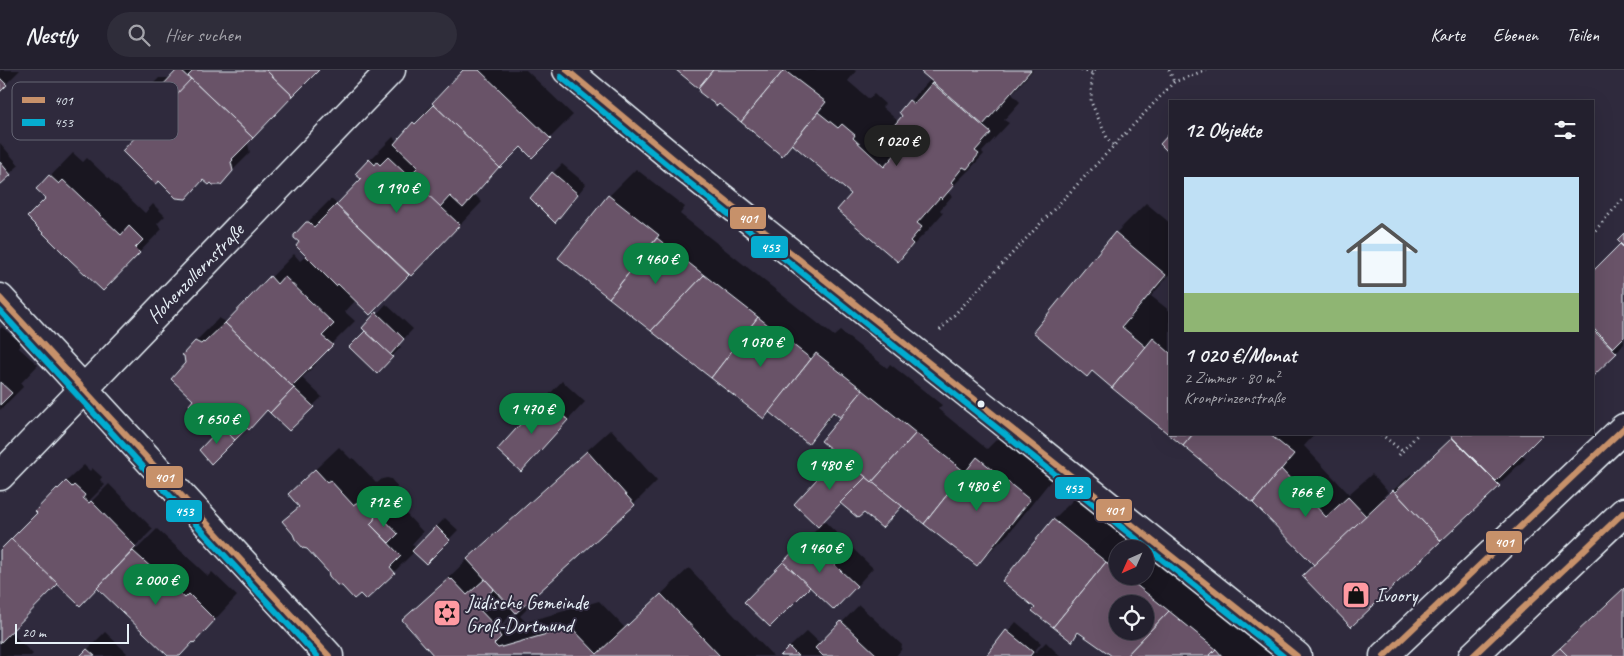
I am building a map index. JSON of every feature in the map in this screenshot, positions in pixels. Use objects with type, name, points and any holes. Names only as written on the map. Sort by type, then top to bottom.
[{"type":"street","name":"Hohenzollernstraße","points":[[0,476],[391,70]]},
{"type":"street","points":[[567,70],[687,170],[1296,656]]},
{"type":"street","points":[[0,298],[329,656]]},
{"type":"street","points":[[1384,656],[1624,428]]},
{"type":"street","points":[[1473,656],[1624,512]]},
{"type":"path","points":[[1080,70],[1093,71],[1091,102],[1108,140],[1114,146]]},
{"type":"path","points":[[1169,70],[1174,82]]},
{"type":"path","points":[[918,354],[1174,82],[1206,70]]},
{"type":"path","points":[[1594,232],[1624,198]]},
{"type":"path","points":[[1382,435],[1401,453],[1417,435]]},
{"type":"building","points":[[177,70],[180,70],[191,80],[178,93],[178,82],[166,82]]},
{"type":"building","points":[[194,70],[266,70],[293,96],[253,138],[188,76]]},
{"type":"building","points":[[266,70],[319,70],[293,96]]},
{"type":"building","points":[[463,70],[479,70],[551,139],[532,158],[521,147],[500,168],[432,103]]},
{"type":"building","points":[[676,70],[713,70],[698,88]]},
{"type":"building","points":[[713,70],[784,70],[741,122],[719,104],[717,106],[699,92],[698,88]]},
{"type":"building","points":[[784,70],[826,102],[782,156],[741,122]]},
{"type":"building","points":[[923,70],[1031,70],[983,125],[921,72]]},
{"type":"building","points":[[0,78],[7,85],[0,92]]},
{"type":"building","points":[[191,79],[253,138],[232,159],[233,171],[221,185],[213,185],[211,183],[209,185],[203,180],[186,199],[176,198],[159,181],[155,184],[122,151],[132,140],[178,140],[178,93]]},
{"type":"building","points":[[932,83],[991,133],[975,151],[979,154],[967,169],[963,167],[951,182],[954,185],[942,199],[940,197],[917,223],[922,227],[910,241],[913,244],[898,262],[837,210],[851,194],[792,144],[818,112],[838,128],[842,124],[855,135],[853,138],[884,167],[905,143],[890,130],[902,116],[899,112],[909,100],[914,104]]},
{"type":"building","points":[[434,105],[499,167],[463,208],[450,196],[440,207],[409,176],[418,167],[394,144],[413,122],[415,124]]},
{"type":"building","points":[[1169,134],[1169,153],[1160,144]]},
{"type":"building","points":[[388,157],[460,225],[411,276],[336,205],[361,179],[355,174],[369,159],[375,165],[377,162],[380,165]]},
{"type":"building","points":[[0,162],[11,175],[0,185]]},
{"type":"building","points":[[552,172],[578,194],[555,223],[530,198]]},
{"type":"building","points":[[49,175],[59,184],[63,180],[121,235],[129,226],[143,240],[135,248],[140,253],[103,291],[27,217],[46,198],[36,189]]},
{"type":"building","points":[[608,195],[659,235],[609,298],[558,258]]},
{"type":"building","points":[[336,205],[409,275],[370,315],[338,284],[336,286],[296,246],[299,242],[294,238],[294,235],[306,222],[309,222],[314,227]]},
{"type":"building","points":[[1115,232],[1166,275],[1122,327],[1146,347],[1112,388],[1092,371],[1087,377],[1033,332]]},
{"type":"building","points":[[1624,233],[1624,247],[1617,240]]},
{"type":"building","points":[[657,238],[704,275],[651,331],[609,298]]},
{"type":"building","points":[[1620,244],[1624,248],[1624,337],[1613,348],[1594,329],[1594,270]]},
{"type":"building","points":[[704,275],[758,317],[711,378],[651,331]]},
{"type":"building","points":[[270,276],[277,284],[284,276],[334,324],[322,336],[333,345],[292,386],[225,323]]},
{"type":"building","points":[[376,312],[404,339],[390,355],[362,328]]},
{"type":"building","points":[[758,317],[811,359],[764,419],[711,378]]},
{"type":"building","points":[[225,323],[294,388],[270,413],[267,410],[249,430],[247,428],[235,440],[214,420],[210,425],[189,405],[193,400],[171,379],[185,363],[184,356],[182,355],[195,341],[201,344],[204,343]]},
{"type":"building","points":[[365,331],[393,357],[377,374],[349,347]]},
{"type":"building","points":[[1594,331],[1617,353],[1594,375]]},
{"type":"building","points":[[1153,338],[1169,352],[1169,435],[1112,388]]},
{"type":"building","points":[[816,353],[863,390],[841,418],[833,412],[808,444],[769,412]]},
{"type":"building","points":[[0,382],[12,393],[0,405]]},
{"type":"building","points":[[294,388],[314,407],[289,431],[270,413]]},
{"type":"building","points":[[863,390],[916,433],[872,482],[821,441]]},
{"type":"building","points":[[544,398],[568,420],[521,472],[497,450]]},
{"type":"building","points":[[221,427],[235,440],[211,464],[199,450]]},
{"type":"building","points":[[916,433],[965,472],[924,524],[872,482]]},
{"type":"building","points":[[1170,435],[1192,435],[1183,446]]},
{"type":"building","points":[[1192,435],[1270,435],[1294,454],[1253,503],[1183,446]]},
{"type":"building","points":[[1450,435],[1542,435],[1496,481]]},
{"type":"building","points":[[1452,438],[1500,486],[1441,541],[1395,492]]},
{"type":"building","points":[[587,451],[635,505],[516,613],[467,559]]},
{"type":"building","points":[[839,455],[866,477],[818,527],[794,504]]},
{"type":"building","points":[[977,457],[1030,500],[977,566],[924,524]]},
{"type":"building","points":[[315,469],[327,482],[330,480],[353,505],[363,501],[375,509],[374,520],[370,524],[401,556],[390,567],[395,573],[366,600],[360,594],[354,599],[342,586],[337,585],[307,549],[303,548],[295,539],[282,521],[299,507],[288,494]]},
{"type":"building","points":[[1281,469],[1326,517],[1348,497],[1366,516],[1314,565],[1253,503]]},
{"type":"building","points":[[866,477],[902,506],[882,528],[864,513],[858,518],[840,503]]},
{"type":"building","points":[[66,481],[72,487],[74,485],[85,495],[83,498],[89,503],[91,501],[136,547],[80,606],[11,539],[37,513],[35,511]]},
{"type":"building","points":[[1393,490],[1441,541],[1351,627],[1302,576]]},
{"type":"building","points":[[375,509],[398,534],[389,543],[370,524],[374,520]]},
{"type":"building","points":[[1053,519],[1106,562],[1053,627],[1032,611],[1035,608],[1002,581]]},
{"type":"building","points":[[436,526],[450,540],[426,564],[412,551]]},
{"type":"building","points":[[806,538],[857,586],[834,610],[783,562]]},
{"type":"building","points":[[11,539],[58,584],[0,643],[0,550]]},
{"type":"building","points":[[133,551],[185,598],[189,594],[215,620],[180,656],[168,656],[97,588]]},
{"type":"building","points":[[783,562],[810,587],[770,627],[744,602]]},
{"type":"building","points":[[1106,562],[1109,564],[1109,585],[1136,585],[1149,595],[1109,595],[1109,640],[1141,640],[1126,656],[1112,656],[1078,632],[1072,642],[1053,627]]},
{"type":"building","name":"Jüdische Gemeinde Groß-Dortmund","points":[[449,578],[467,595],[485,579],[494,589],[476,606],[499,630],[497,631],[501,637],[494,644],[498,648],[571,627],[597,654],[661,594],[720,656],[434,656],[402,620]]},
{"type":"building","points":[[1624,588],[1624,656],[1568,656],[1560,648]]},
{"type":"building","points":[[1154,599],[1169,611],[1154,627]]},
{"type":"building","points":[[1169,611],[1216,649],[1209,656],[1126,656],[1141,640],[1154,640],[1154,627]]},
{"type":"building","points":[[841,621],[878,656],[823,656],[815,648]]},
{"type":"building","points":[[1006,630],[1033,652],[1030,656],[986,656]]},
{"type":"building","points":[[789,647],[798,656],[780,656]]},
{"type":"building","points":[[1560,648],[1568,656],[1551,656]]},
{"type":"building","points":[[87,649],[95,656],[80,656]]},
{"type":"building","points":[[1216,649],[1222,656],[1209,656]]},
{"type":"transit line","name":"401","points":[[567,70],[687,170],[1297,656]]},
{"type":"transit line","name":"453","points":[[561,77],[682,177],[1283,656]]},
{"type":"transit line","name":"401","points":[[0,298],[329,656]]},
{"type":"transit line","name":"453","points":[[0,311],[317,656]]},
{"type":"transit line","name":"401","points":[[1384,656],[1624,428]]},
{"type":"transit line","name":"401","points":[[1473,656],[1624,512]]},
{"type":"place","name":"Ivoory","points":[[1356,595]]},
{"type":"place","name":"Jüdische Gemeinde Groß-Dortmund","points":[[447,613]]}]
